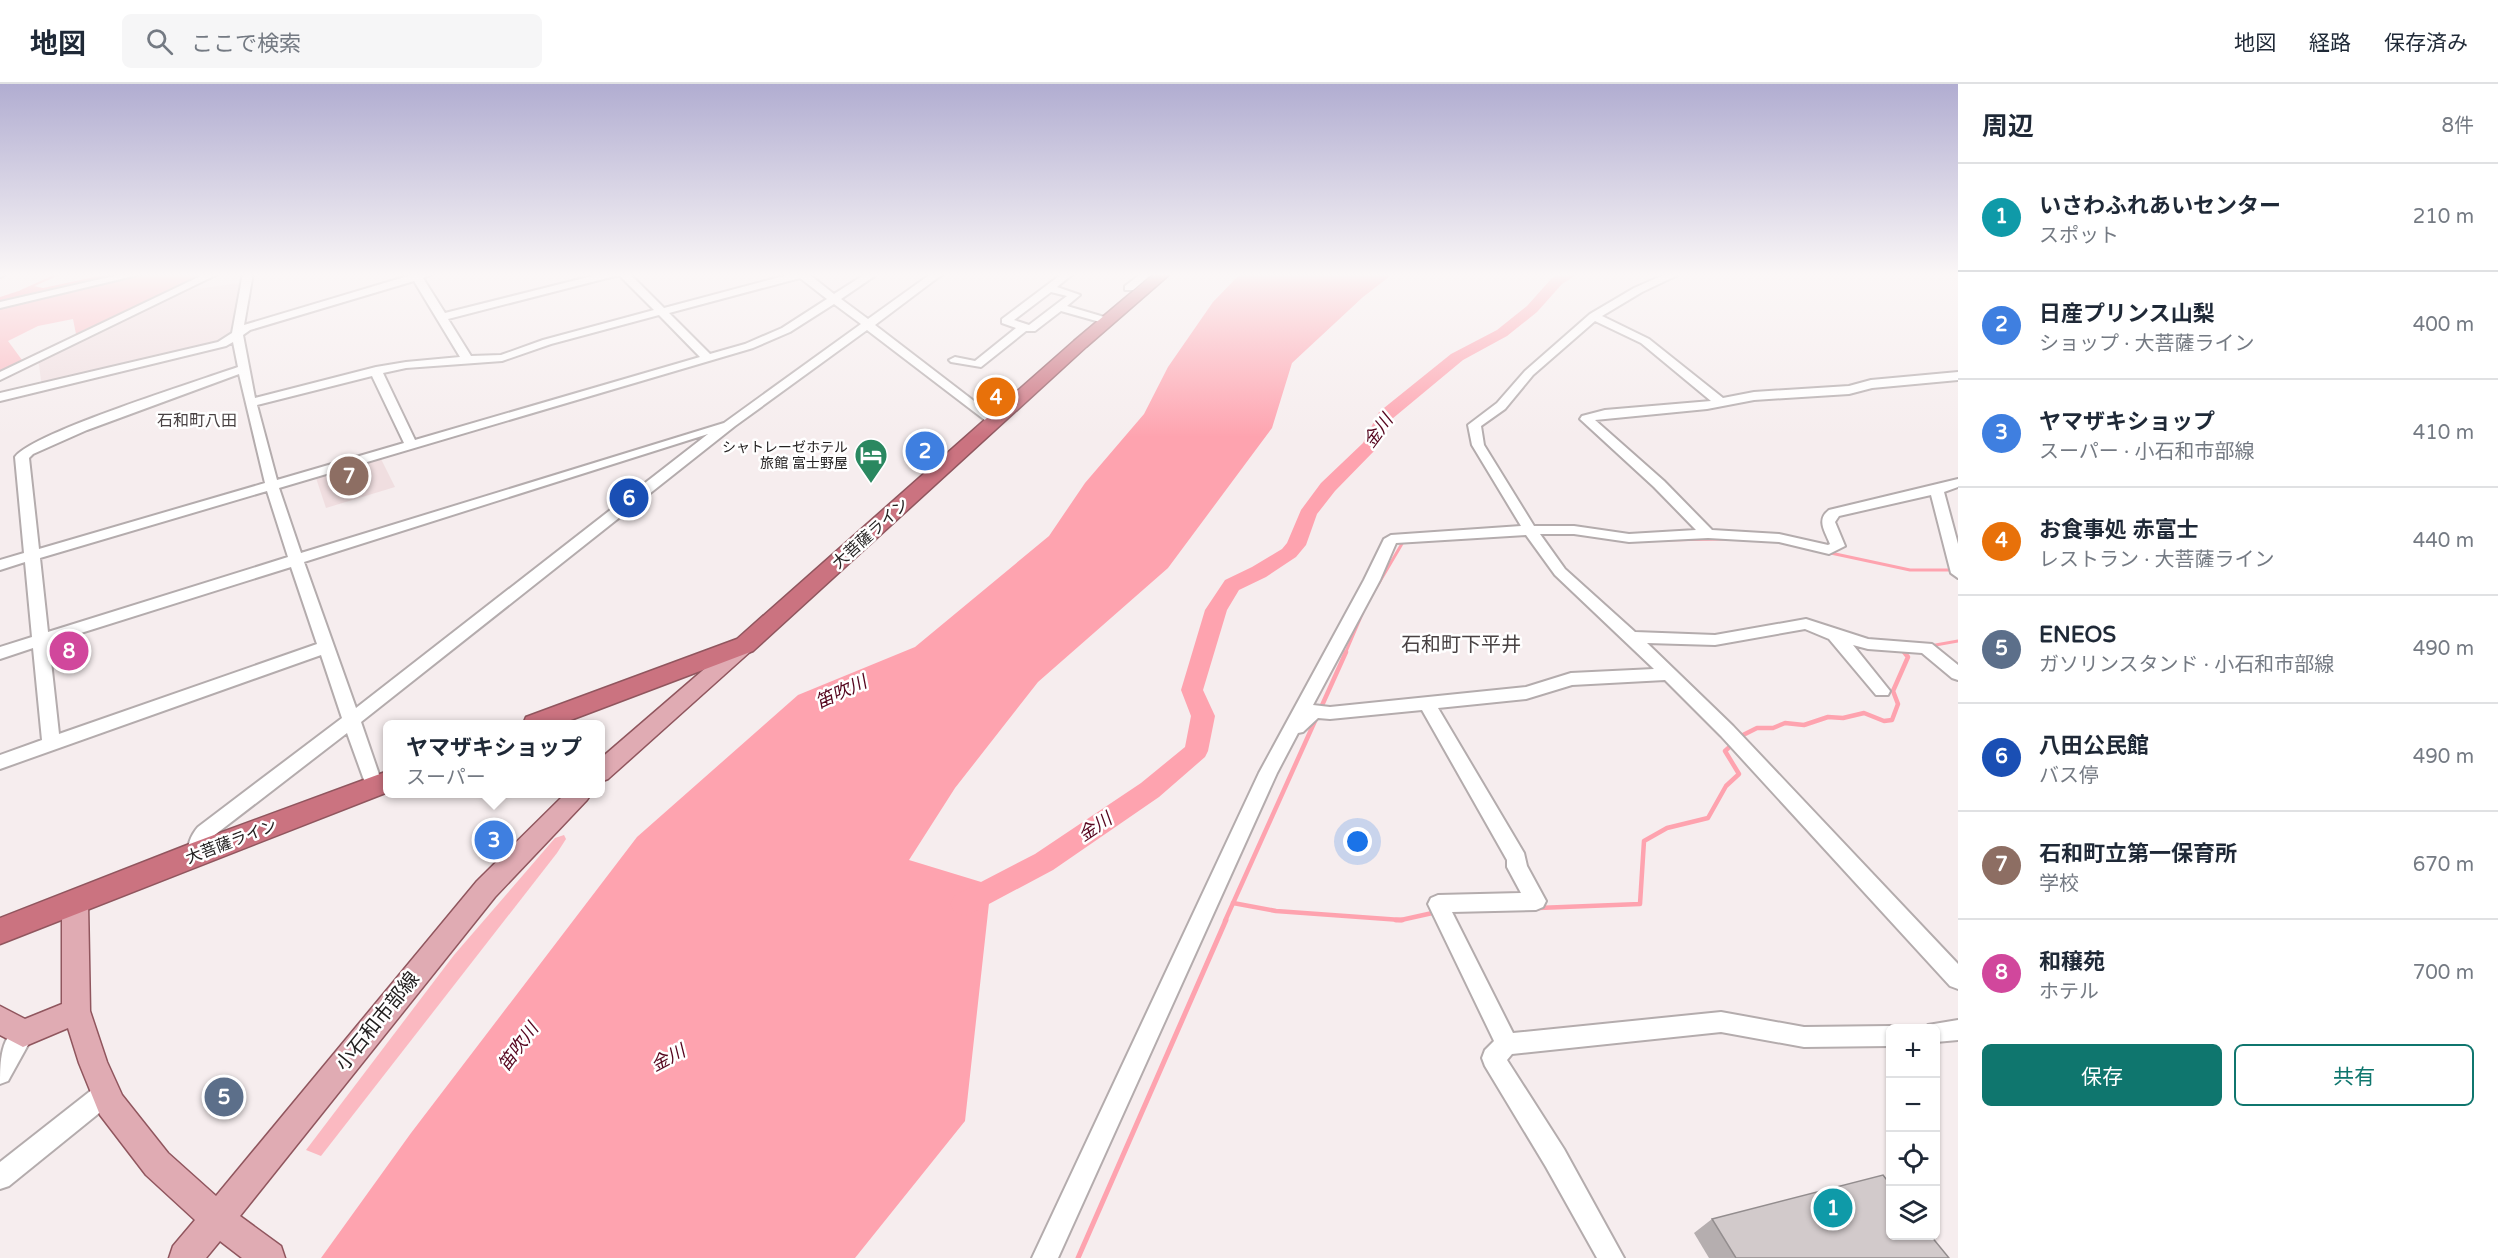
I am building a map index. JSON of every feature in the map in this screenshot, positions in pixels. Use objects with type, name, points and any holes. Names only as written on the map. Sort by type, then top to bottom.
[{"type":"highway","name":"大菩薩ライン","points":[[546,720],[746,645],[1099,328]]},
{"type":"highway","name":"大菩薩ライン","points":[[0,932],[197,853],[381,784]]},
{"type":"main road","points":[[605,769],[746,645]]},
{"type":"main road","points":[[675,671],[689,677],[694,691]]},
{"type":"main road","name":"小石和市部線","points":[[185,1258],[486,890],[575,798]]},
{"type":"main road","points":[[75,902],[76,1011],[93,1063],[111,1105],[157,1164],[218,1219],[264,1254]]},
{"type":"main road","points":[[12,1026],[76,1011]]},
{"type":"street","points":[[0,376],[100,328]]},
{"type":"street","points":[[238,328],[242,369],[272,486],[352,720],[381,784]]},
{"type":"street","points":[[0,397],[222,344],[237,332],[250,328]]},
{"type":"street","points":[[449,328],[468,360]]},
{"type":"street","points":[[250,403],[406,365],[502,358],[547,342],[601,328]]},
{"type":"street","points":[[678,328],[710,359]]},
{"type":"street","points":[[0,565],[710,359],[789,328]]},
{"type":"street","points":[[197,853],[200,838],[206,832],[731,423],[863,328]]},
{"type":"street","points":[[871,328],[994,421]]},
{"type":"street","points":[[955,360],[976,365],[1023,328]]},
{"type":"street","points":[[1581,328],[1529,373],[1501,406],[1474,425],[1478,445],[1531,532],[1560,572],[1631,637],[1737,743],[1958,979]]},
{"type":"street","points":[[1618,328],[1645,341],[1721,403]]},
{"type":"street","points":[[51,743],[22,457],[28,451],[83,428],[242,369]]},
{"type":"street","points":[[376,371],[411,445]]},
{"type":"street","points":[[1708,534],[1659,484],[1586,419],[1605,414],[1721,403],[1754,396],[1849,390],[1871,384],[1958,376]]},
{"type":"street","points":[[0,654],[731,423]]},
{"type":"street","points":[[1045,1258],[1287,735],[1372,580],[1391,539],[1574,530],[1629,538],[1708,534],[1779,538],[1829,550],[1838,546],[1828,522],[1829,517],[1834,513],[1937,490],[1958,483]]},
{"type":"street","points":[[1937,490],[1958,573]]},
{"type":"street","points":[[1631,637],[1714,640],[1806,624],[1868,644],[1926,648],[1958,674]]},
{"type":"street","points":[[1835,635],[1882,691]]},
{"type":"street","points":[[0,762],[326,647]]},
{"type":"street","points":[[1287,735],[1322,712],[1526,693],[1571,679],[1667,674]]},
{"type":"street","points":[[1427,703],[1517,858],[1517,867],[1536,901],[1438,904],[1507,1044]]},
{"type":"street","points":[[1611,1258],[1555,1158],[1493,1058],[1507,1044],[1721,1022],[1804,1038],[1886,1036]]},
{"type":"street","points":[[0,1073],[12,1026]]},
{"type":"street","points":[[1940,1031],[1958,1029]]},
{"type":"street","points":[[0,1177],[106,1093]]},
{"type":"shaded area","points":[[0,328],[34,328],[8,341],[22,360],[0,371]]},
{"type":"shaded area","points":[[75,328],[89,328],[76,334]]},
{"type":"shaded area","points":[[101,328],[235,328],[232,339],[42,387],[38,358]]},
{"type":"shaded area","points":[[380,457],[395,487],[326,508],[315,475]]},
{"type":"shaded area","points":[[564,835],[566,839],[557,853],[321,1156],[306,1150],[454,955],[555,838]]},
{"type":"water","name":"笛吹川","points":[[1195,328],[1330,328],[1292,363],[1272,428],[1168,568],[1038,682],[955,788],[909,860],[991,885],[965,1121],[855,1258],[321,1258],[411,1133],[637,837],[798,695],[915,647],[1049,536],[1085,483],[1144,414],[1168,367]]},
{"type":"building","points":[[1883,1175],[1886,1179],[1886,1240],[1934,1240],[1949,1258],[1736,1258],[1712,1219]]},
{"type":"waterway","name":"金川","points":[[964,904],[1044,862],[1150,790],[1196,751],[1203,716],[1192,690],[1216,610],[1232,585],[1259,572],[1289,553],[1296,545],[1308,514],[1328,487],[1370,445],[1385,416],[1457,357],[1509,328]]},
{"type":"waterway","points":[[1659,540],[1724,539]]},
{"type":"waterway","points":[[1366,605],[1403,542],[1406,542]]},
{"type":"waterway","points":[[1826,552],[1910,570],[1958,570]]},
{"type":"waterway","points":[[1345,654],[1363,612]]},
{"type":"waterway","points":[[1930,646],[1958,641]]},
{"type":"waterway","points":[[1902,649],[1906,654]]},
{"type":"waterway","points":[[1233,903],[1346,652]]},
{"type":"waterway","points":[[1739,737],[1757,728],[1773,728],[1785,723],[1804,725],[1828,717],[1843,718],[1864,713],[1884,721],[1892,720],[1898,704],[1893,691],[1908,657],[1904,652]]},
{"type":"waterway","points":[[1538,908],[1640,904],[1644,841],[1667,828],[1708,818],[1726,786],[1739,774],[1725,751],[1734,743]]},
{"type":"waterway","points":[[1225,921],[1233,903]]},
{"type":"waterway","points":[[1233,903],[1276,911],[1401,920]]},
{"type":"waterway","points":[[1401,920],[1437,912]]},
{"type":"waterway","points":[[1078,1258],[1226,920]]},
{"type":"waterway","points":[[1396,920],[1401,920]]},
{"type":"place","name":"お食事処 赤富士","points":[[996,397]]},
{"type":"place","name":"日産プリンス山梨","points":[[925,451]]},
{"type":"place","name":"石和町立第一保育所","points":[[349,476]]},
{"type":"place","name":"シャトレーゼホテル 旅館 富士野屋","points":[[871,484]]},
{"type":"place","name":"八田公民館","points":[[629,498]]},
{"type":"place","name":"和穣苑","points":[[69,651]]},
{"type":"place","name":"ヤマザキショップ","points":[[494,840]]},
{"type":"place","name":"ENEOS","points":[[224,1097]]},
{"type":"place","name":"いさわふれあいセンター","points":[[1833,1208]]},
{"type":"district","name":"石和町八田","points":[[197,420]]},
{"type":"district","name":"石和町下平井","points":[[1461,644]]}]
